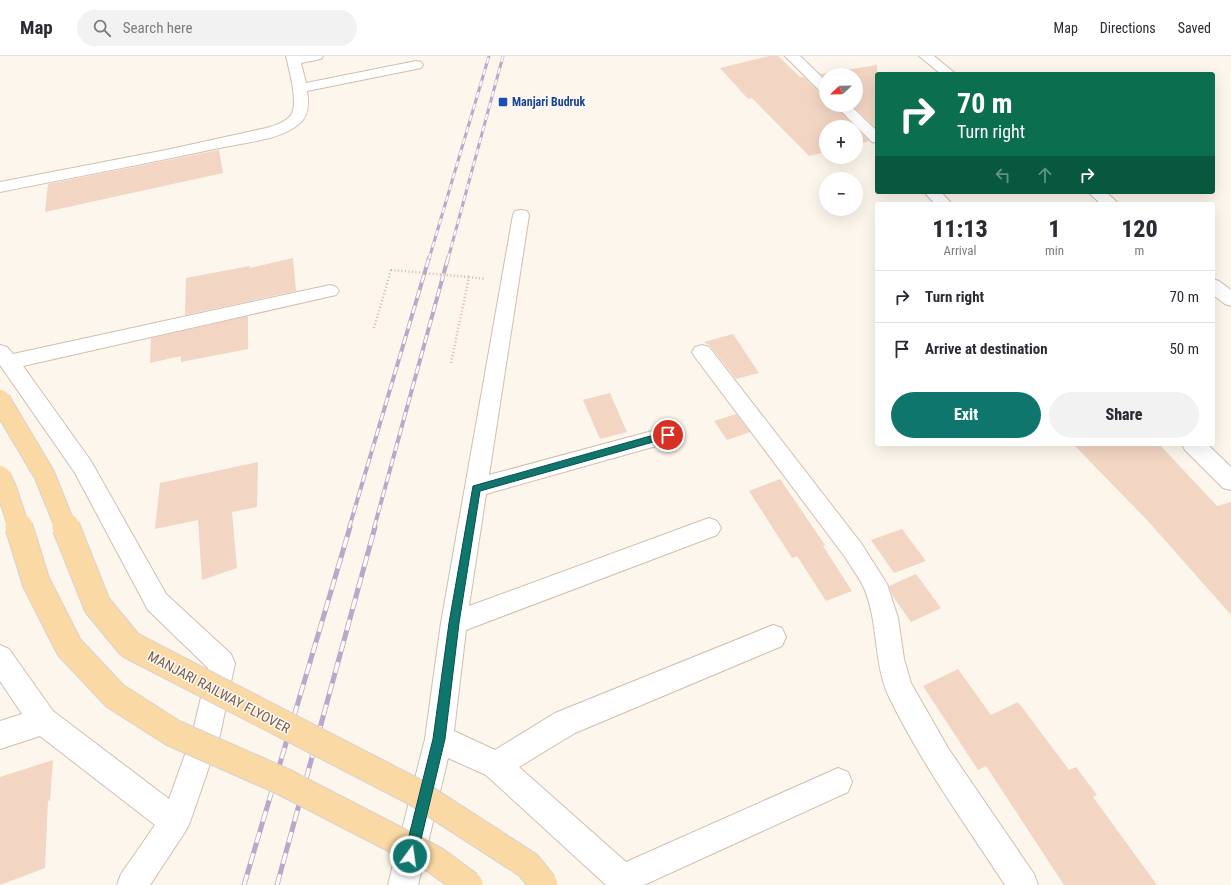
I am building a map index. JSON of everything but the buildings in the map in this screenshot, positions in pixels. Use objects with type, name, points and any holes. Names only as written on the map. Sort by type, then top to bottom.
[{"type":"main road","name":"MANJARI RAILWAY FLYOVER","points":[[0,400],[44,474],[97,605],[130,645],[415,792],[528,865],[544,885]]},
{"type":"main road","points":[[0,476],[7,491],[36,582],[69,647],[115,696],[172,733],[282,781],[435,860],[469,885]]},
{"type":"street","points":[[0,187],[166,155],[270,132],[286,126],[299,116],[301,106],[294,58],[316,56]]},
{"type":"street","points":[[792,56],[819,82]]},
{"type":"street","points":[[926,56],[946,72]]},
{"type":"street","points":[[299,88],[416,65]]},
{"type":"street","points":[[849,112],[875,137]]},
{"type":"street","points":[[934,194],[942,202]]},
{"type":"street","points":[[1098,194],[1108,202]]},
{"type":"street","points":[[403,885],[439,739],[454,623],[522,215]]},
{"type":"street","points":[[1215,287],[1231,300]]},
{"type":"street","points":[[132,885],[175,822],[206,734],[222,663],[186,631],[157,602],[83,467],[5,357],[330,291]]},
{"type":"street","points":[[702,352],[854,550],[875,584],[885,618],[891,658],[898,688],[938,758],[1023,885]]},
{"type":"street","points":[[476,488],[668,435]]},
{"type":"street","points":[[1195,446],[1231,481]]},
{"type":"street","points":[[454,623],[709,528]]},
{"type":"street","points":[[496,765],[565,723],[774,637]]},
{"type":"street","points":[[0,658],[43,721],[175,822]]},
{"type":"street","points":[[0,735],[43,721]]},
{"type":"street","points":[[439,739],[496,765],[624,882],[838,782]]},
{"type":"path","points":[[374,328],[392,270],[469,277],[451,363]]},
{"type":"railway","points":[[429,259],[489,56]]},
{"type":"railway","points":[[448,259],[503,56]]},
{"type":"railway","points":[[349,528],[429,258]]},
{"type":"railway","points":[[374,528],[448,258]]},
{"type":"railway","points":[[244,885],[350,527]]},
{"type":"railway","points":[[277,885],[375,527]]},
{"type":"place","name":"Manjari Budruk","points":[[503,102]]},
{"type":"route","points":[[410,856],[439,739],[454,623],[476,488],[668,435]]}]
